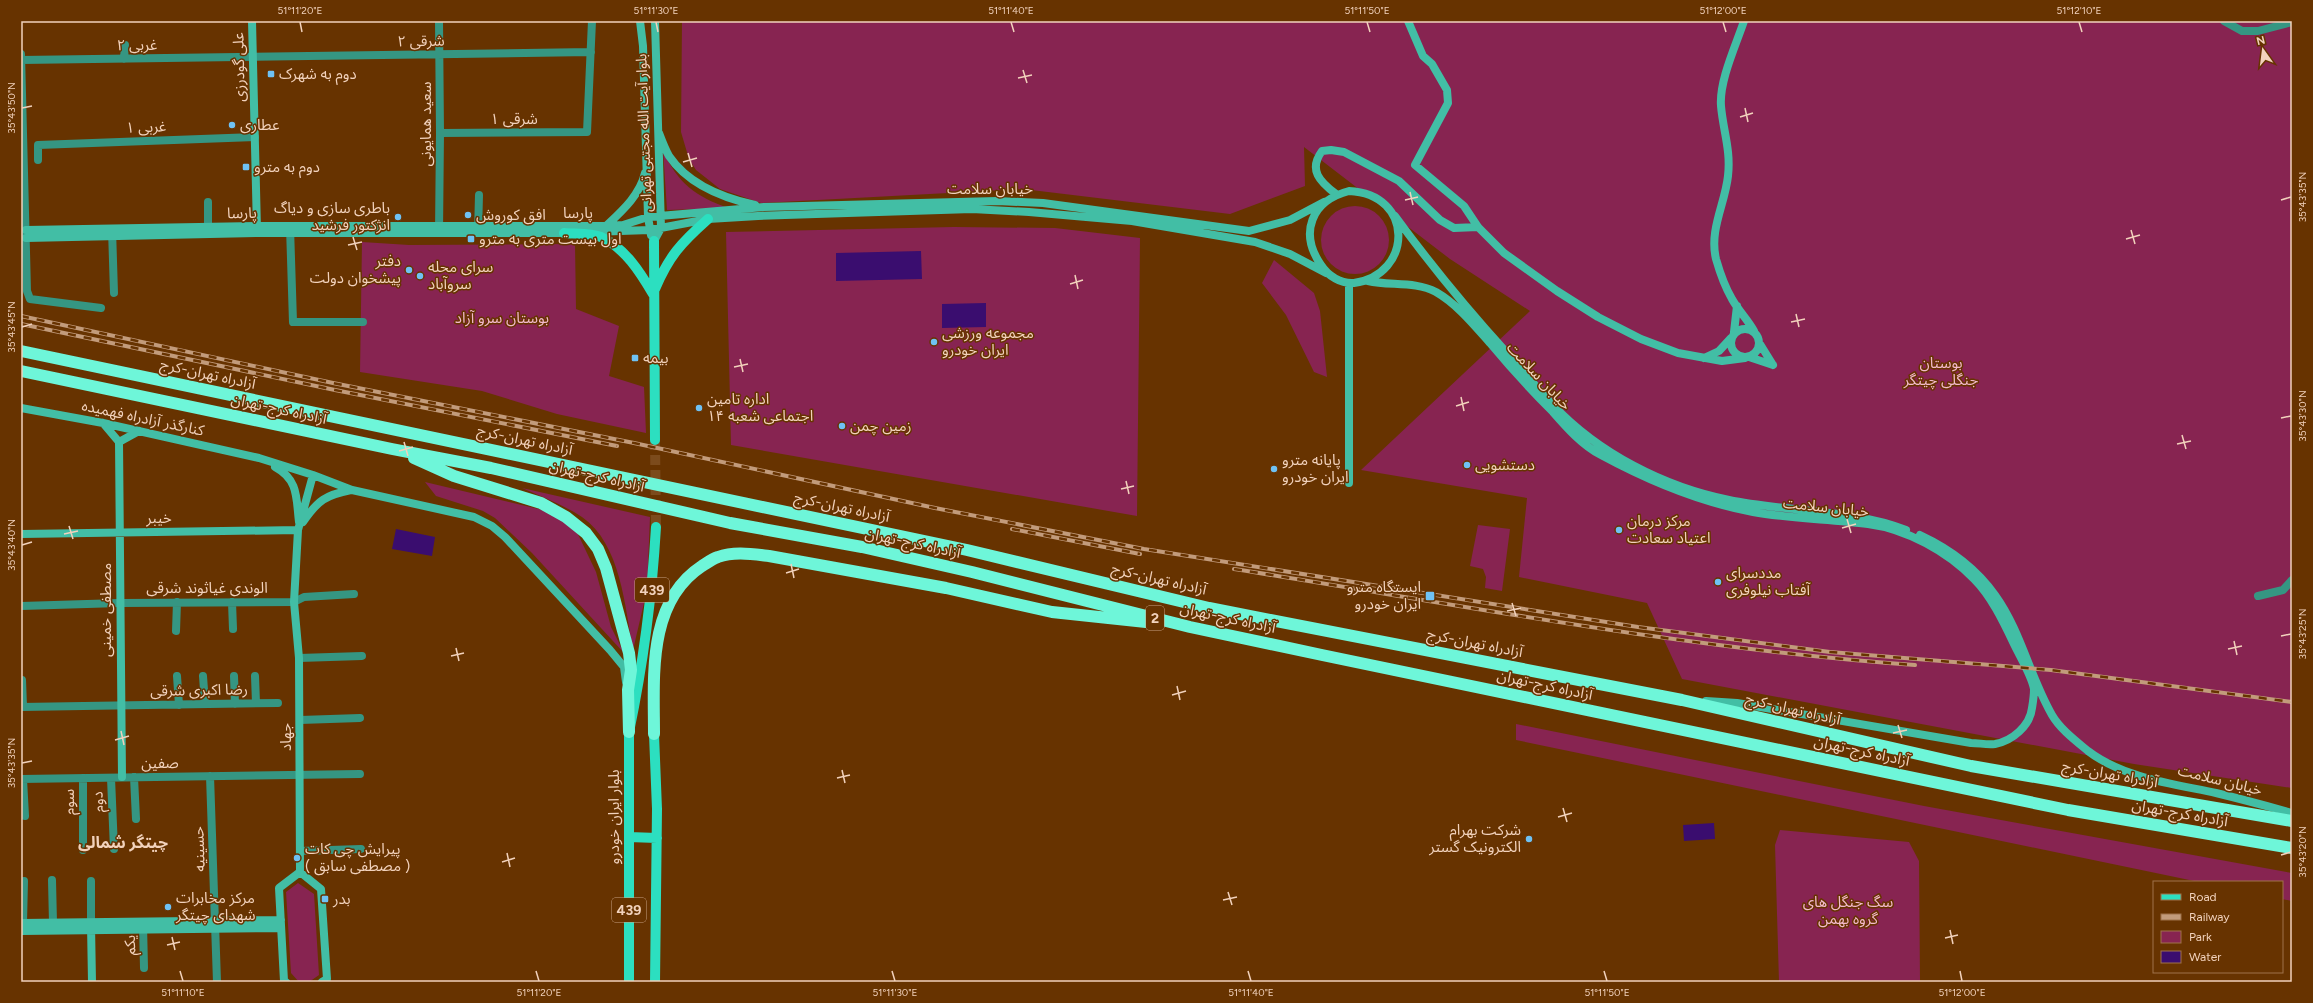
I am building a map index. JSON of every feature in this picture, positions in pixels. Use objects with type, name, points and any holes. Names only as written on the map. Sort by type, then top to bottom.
[{"type":"highway","name":"آزادراه تهران-کرج","points":[[21,351],[960,548],[1208,608],[1682,700],[1971,766],[2292,821]]},
{"type":"highway","name":"آزادراه کرج-تهران","points":[[21,371],[392,449],[491,468],[730,523],[862,547],[972,572],[1190,627],[2068,810],[2292,848]]},
{"type":"highway","points":[[392,449],[454,476],[541,503],[566,517],[586,533],[598,549],[614,594],[629,653],[631,670],[628,690],[628,732]]},
{"type":"highway","points":[[654,734],[654,681],[658,634],[663,614],[672,595],[691,573],[717,557],[740,553],[769,556],[946,588],[1052,612],[1190,627]]},
{"type":"main road","name":"علی گودرزی","points":[[252,21],[257,230]]},
{"type":"main road","name":"بلوار آیت الله مجتبی تهرانی","points":[[640,21],[643,46],[648,217],[650,230],[654,241]]},
{"type":"main road","name":"بلوار آیت الله مجتبی تهرانی","points":[[654,241],[661,228],[655,21]]},
{"type":"main road","points":[[1408,21],[1423,56],[1432,64],[1447,90],[1448,103],[1415,165],[1464,206],[1478,227],[1504,253],[1557,291],[1598,317],[1641,339],[1678,353],[1722,361],[1747,357],[1757,351],[1760,344]]},
{"type":"main road","points":[[1737,306],[1730,345],[1733,352],[1773,365],[1760,344],[1758,337],[1737,306],[1719,269],[1714,238],[1728,177],[1729,155],[1721,106],[1722,88],[1744,21]]},
{"type":"main road","points":[[657,128],[668,155],[682,172],[706,188],[735,201],[764,207]]},
{"type":"main road","points":[[1336,194],[1324,185],[1316,172],[1316,160],[1322,151],[1331,150],[1344,152],[1399,182],[1440,220],[1454,228],[1478,227]]},
{"type":"main road","points":[[606,226],[628,204],[636,192],[643,180],[647,164]]},
{"type":"main road","points":[[1349,191],[1363,191],[1376,196],[1387,205],[1395,216],[1398,229],[1398,242],[1394,255],[1378,275],[1368,281],[1349,283],[1326,273],[1316,258],[1310,244],[1310,228],[1315,214],[1324,202],[1336,194],[1349,191]]},
{"type":"main road","name":"خیابان سلامت","points":[[648,217],[764,207],[997,201],[1043,203],[1248,231],[1290,220],[1324,202]]},
{"type":"main road","name":"خیابان سلامت","points":[[650,230],[708,219],[972,209],[1036,212],[1132,221],[1255,242],[1290,254],[1326,273]]},
{"type":"main road","name":"خیابان سلامت","points":[[1395,216],[1456,297],[1554,406],[1605,449],[1635,467],[1680,485],[1728,500],[1794,515],[1870,525],[1902,533],[1952,560],[1975,580],[1994,605],[2034,689],[2032,711],[2024,727],[2014,736],[1995,744],[1971,743],[1737,703],[1682,700]]},
{"type":"main road","name":"پارسا","points":[[478,231],[623,226],[648,217]]},
{"type":"main road","points":[[653,294],[664,268],[678,247],[708,219]]},
{"type":"main road","name":"پارسا","points":[[113,232],[208,227],[257,230]]},
{"type":"main road","name":"پارسا","points":[[26,234],[257,230],[439,230],[564,233],[650,230]]},
{"type":"main road","points":[[564,233],[600,237],[617,247],[643,276],[653,294]]},
{"type":"main road","points":[[654,241],[653,294],[655,440]]},
{"type":"main road","name":"خیابان سلامت","points":[[1368,281],[1383,285],[1403,284],[1422,287],[1436,292],[1475,326],[1514,372],[1576,437],[1598,454],[1654,482],[1706,501],[1750,512],[1858,517],[1894,525],[1922,536],[1954,553],[1975,572],[1995,594],[2008,617],[2052,716],[2071,736],[2106,763],[2155,780],[2292,813]]},
{"type":"main road","points":[[1349,283],[1350,483]]},
{"type":"main road","points":[[1703,358],[1719,351],[1733,335],[1741,329],[1748,328],[1754,332]]},
{"type":"main road","name":"کنارگذر آزادراه فهمیده","points":[[21,408],[103,423],[259,458]]},
{"type":"main road","points":[[103,423],[119,442],[139,431]]},
{"type":"main road","name":"مصطفی خمینی","points":[[119,442],[122,778]]},
{"type":"main road","points":[[259,458],[313,475],[352,490],[474,517],[492,526],[505,537],[610,650],[624,667],[628,690]]},
{"type":"main road","points":[[259,458],[283,471],[291,479],[295,489],[299,529]]},
{"type":"main road","points":[[299,529],[313,475]]},
{"type":"main road","points":[[299,529],[319,501],[332,494],[352,490]]},
{"type":"main road","name":"بلوار ایران خودرو","points":[[629,982],[628,732],[653,586],[656,527]]},
{"type":"main road","name":"خیبر","points":[[21,534],[299,529]]},
{"type":"main road","name":"جهاد","points":[[299,529],[294,602],[299,658],[300,872]]},
{"type":"main road","name":"439","points":[[654,734],[657,838],[655,982]]},
{"type":"main road","points":[[629,838],[657,838]]},
{"type":"main road","points":[[286,982],[284,981],[279,888],[300,872],[321,889],[327,979],[322,982]]},
{"type":"main road","points":[[22,926],[53,923],[92,926]]},
{"type":"main road","points":[[22,926],[281,924]]},
{"type":"main road","points":[[92,926],[92,982]]},
{"type":"street","name":"سعید همایونی","points":[[438,21],[440,133],[439,230]]},
{"type":"street","points":[[591,52],[592,21]]},
{"type":"street","points":[[2224,21],[2242,31],[2258,31],[2292,22]]},
{"type":"street","points":[[124,59],[125,45]]},
{"type":"street","name":"۲ شرقی","points":[[253,58],[591,52]]},
{"type":"street","name":"۱ شرقی","points":[[440,133],[587,132],[591,52]]},
{"type":"street","points":[[21,54],[27,291],[30,300],[101,308]]},
{"type":"street","name":"۲ غربی","points":[[21,60],[253,58]]},
{"type":"street","name":"۱ غربی","points":[[38,160],[38,145],[255,138]]},
{"type":"street","points":[[478,231],[479,195]]},
{"type":"street","points":[[208,202],[208,227]]},
{"type":"street","points":[[290,230],[293,322],[363,322]]},
{"type":"street","points":[[113,232],[114,293]]},
{"type":"street","points":[[2258,596],[2283,590],[2292,580]]},
{"type":"street","name":"الوندی غیاثوند شرقی","points":[[21,606],[177,602],[294,602],[304,597],[354,594]]},
{"type":"street","points":[[176,631],[177,602]]},
{"type":"street","points":[[232,602],[233,629]]},
{"type":"street","points":[[299,658],[362,656]]},
{"type":"street","points":[[177,676],[178,705]]},
{"type":"street","points":[[203,676],[205,704]]},
{"type":"street","points":[[234,676],[235,704]]},
{"type":"street","points":[[255,676],[256,703]]},
{"type":"street","points":[[22,680],[22,708]]},
{"type":"street","name":"رضا اکبری شرقی","points":[[22,708],[278,703]]},
{"type":"street","points":[[300,720],[360,718]]},
{"type":"street","name":"صفین","points":[[22,779],[360,774]]},
{"type":"street","name":"حسینیه","points":[[210,776],[217,982]]},
{"type":"street","points":[[134,777],[136,819]]},
{"type":"street","name":"سوم","points":[[83,778],[84,850]]},
{"type":"street","name":"دوم","points":[[111,778],[114,849]]},
{"type":"street","points":[[22,779],[24,816]]},
{"type":"street","points":[[300,851],[361,849]]},
{"type":"street","points":[[52,880],[53,923]]},
{"type":"street","points":[[22,926],[24,881]]},
{"type":"street","points":[[90,881],[92,926]]},
{"type":"street","name":"یکم","points":[[143,926],[144,968]]},
{"type":"green space","name":"بوستان جنگلی چیتگر","points":[[682,21],[2292,21],[2292,788],[2134,764],[1682,679],[1647,603],[1519,577],[1527,498],[1361,470],[1530,311],[1450,259],[1304,147],[1305,186],[1230,214],[1023,189],[761,203],[720,189],[696,170],[689,159],[681,132]]},
{"type":"green space","points":[[663,150],[681,180],[697,194],[729,208],[667,210]]},
{"type":"green space","points":[[1355,206],[1368,209],[1379,216],[1386,227],[1389,240],[1386,253],[1379,264],[1368,271],[1355,274],[1342,271],[1331,264],[1324,253],[1321,240],[1324,227],[1331,216],[1342,209]]},
{"type":"green space","name":"مجموعه ورزشی ایران خودرو","points":[[954,227],[1055,228],[1140,238],[1137,516],[731,445],[726,232]]},
{"type":"green space","name":"بوستان سرو آزاد","points":[[362,242],[409,245],[575,244],[576,309],[619,326],[609,376],[644,387],[646,433],[557,414],[482,391],[360,372]]},
{"type":"green space","points":[[1274,260],[1314,293],[1320,311],[1327,377],[1314,372],[1286,315],[1262,283]]},
{"type":"green space","points":[[425,482],[547,511],[576,530],[596,572],[611,627],[624,653],[532,553],[495,518],[483,511],[436,496]]},
{"type":"green space","points":[[522,488],[650,517],[647,590],[633,650],[624,596],[613,560],[605,543],[595,529],[582,517],[560,505]]},
{"type":"green space","points":[[1478,525],[1510,529],[1502,591],[1485,588],[1486,577],[1483,569],[1470,566]]},
{"type":"green space","points":[[1516,724],[1924,806],[2292,873],[2292,901],[2283,899],[2283,881],[2194,881],[1516,740]]},
{"type":"green space","name":"سگ جنگل های گروه بهمن","points":[[1780,830],[1909,842],[1919,861],[1920,982],[1779,982],[1775,845]]},
{"type":"green space","points":[[298,883],[314,894],[319,975],[309,982],[299,982],[291,973],[286,892]]},
{"type":"water","points":[[921,251],[922,279],[836,281],[836,253]]},
{"type":"water","points":[[986,303],[986,327],[942,328],[942,304]]},
{"type":"water","points":[[396,529],[435,537],[432,556],[392,549]]},
{"type":"water","points":[[1714,823],[1715,839],[1684,841],[1683,825]]},
{"type":"tunnel","points":[[655,440],[656,527]]},
{"type":"railway","points":[[21,316],[333,383],[634,443],[935,508],[1144,549],[1638,627],[1830,652],[2051,670],[2292,702]]},
{"type":"railway","points":[[21,324],[335,390],[617,446]]},
{"type":"railway","points":[[1012,529],[1140,554]]},
{"type":"railway","points":[[1234,569],[1659,637],[1830,658],[1915,665]]},
{"type":"place","name":"دوم به شهرک","points":[[271,74]]},
{"type":"place","name":"عطاری","points":[[232,125]]},
{"type":"place","name":"دوم به مترو","points":[[246,167]]},
{"type":"place","name":"افق کوروش","points":[[468,215]]},
{"type":"place","name":"باطری سازی و دیاگ انژکتور فرشید","points":[[398,217]]},
{"type":"place","name":"اول بیست متری به مترو","points":[[471,239]]},
{"type":"place","name":"دفتر پیشخوان دولت","points":[[409,270]]},
{"type":"place","name":"سرای محله سروآباد","points":[[420,276]]},
{"type":"place","name":"مجموعه ورزشی ایران خودرو","points":[[934,342]]},
{"type":"place","name":"بیمه","points":[[635,358]]},
{"type":"place","name":"اداره تامین اجتماعی شعبه ۱۴","points":[[699,408]]},
{"type":"place","name":"زمین چمن","points":[[842,426]]},
{"type":"place","name":"دستشویی","points":[[1467,465]]},
{"type":"place","name":"پایانه مترو ایران خودرو","points":[[1274,469]]},
{"type":"place","name":"مرکز درمان اعتیاد سعادت","points":[[1619,530]]},
{"type":"place","name":"مددسرای آفتاب نیلوفری","points":[[1718,582]]},
{"type":"place","name":"ایستگاه مترو ایران خودرو","points":[[1430,596]]},
{"type":"place","name":"شرکت بهرام الکترونیک گستر","points":[[1529,839]]},
{"type":"place","name":"پیرایش چی کات ( مصطفی سابق )","points":[[297,858]]},
{"type":"place","name":"بدر","points":[[325,899]]},
{"type":"place","name":"مرکز مخابرات شهدای چیتگر","points":[[168,907]]},
{"type":"district","name":"چیتگر شمالی","points":[[123,842]]}]
